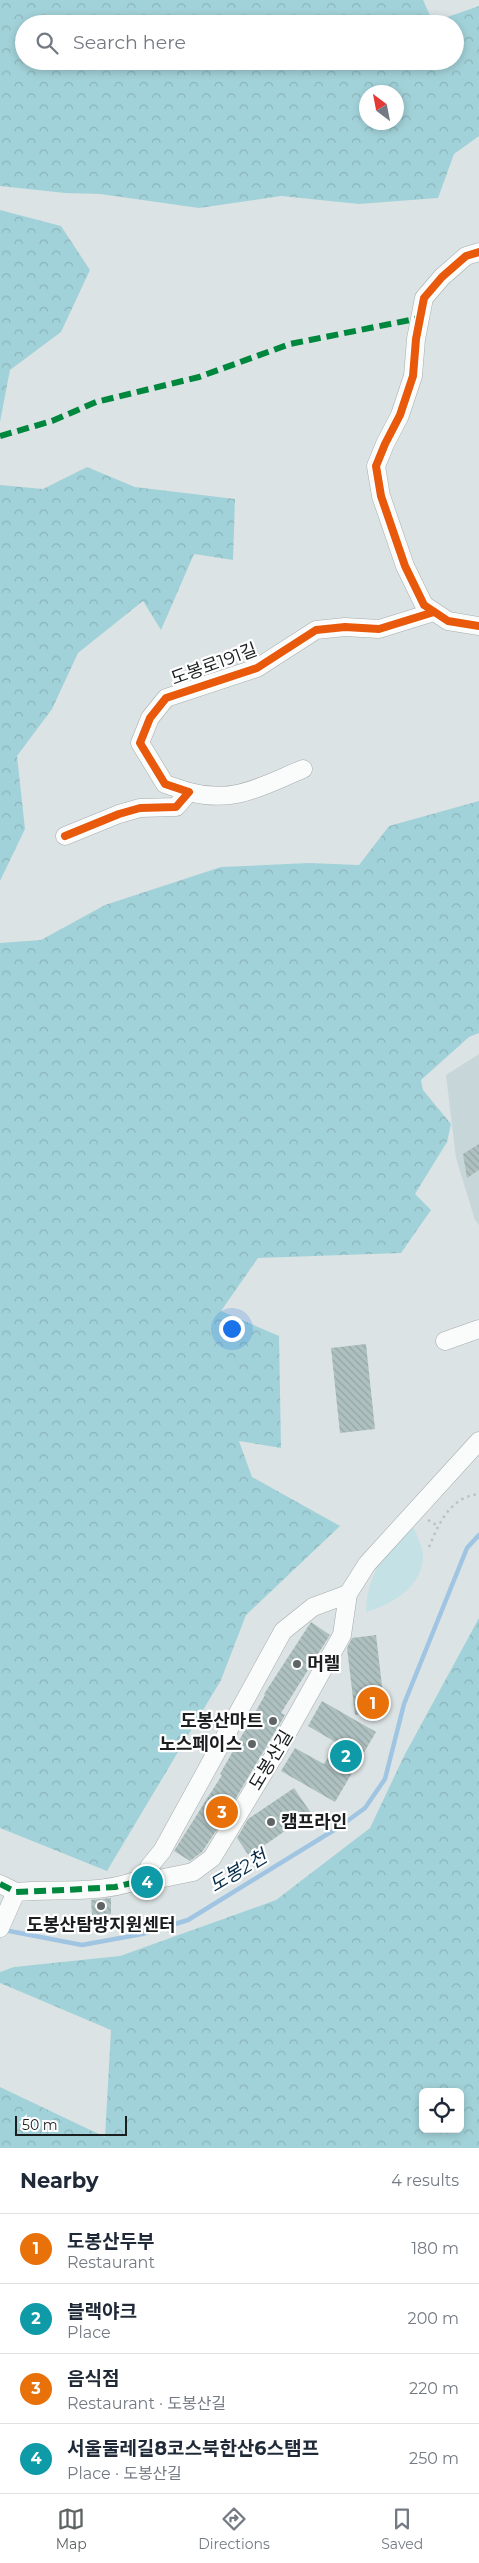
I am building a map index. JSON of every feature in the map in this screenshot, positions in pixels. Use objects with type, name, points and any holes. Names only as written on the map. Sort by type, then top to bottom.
[{"type":"street","points":[[479,252],[466,256],[442,277],[424,298],[416,339],[414,376],[400,415],[384,444],[376,466],[381,496],[404,566],[424,605],[448,620],[479,626]]},
{"type":"street","name":"도봉로191길","points":[[189,792],[165,784],[140,743],[150,718],[166,698],[256,668],[316,630],[345,627],[379,629],[434,612]]},
{"type":"street","points":[[64,836],[119,814],[140,808],[176,808],[189,792],[209,798],[242,795],[303,769]]},
{"type":"street","points":[[445,1341],[479,1329]]},
{"type":"street","name":"도봉산길","points":[[16,1892],[115,1887],[132,1883],[147,1876],[154,1880],[193,1872],[212,1858],[281,1744],[342,1635],[348,1594],[367,1564],[479,1441]]},
{"type":"street","points":[[147,1876],[149,1867],[162,1851],[283,1631],[313,1607],[348,1594]]},
{"type":"street","points":[[0,1884],[16,1892],[0,1928]]},
{"type":"path","points":[[429,1548],[438,1526],[450,1508],[460,1500],[479,1494]]},
{"type":"shaded area","points":[[479,1054],[479,1225],[475,1220],[456,1158],[446,1075]]},
{"type":"shaded area","points":[[409,1520],[419,1539],[423,1555],[416,1579],[410,1587],[394,1600],[366,1612],[367,1599],[374,1574],[386,1551]]},
{"type":"green space","points":[[0,0],[423,0],[430,15],[15,15],[15,70],[464,70],[464,15],[453,15],[479,6],[479,136],[454,154],[438,198],[359,204],[281,196],[199,208],[100,194],[65,193],[0,186]]},
{"type":"green space","points":[[0,210],[61,226],[90,270],[61,332],[10,370],[0,422]]},
{"type":"green space","points":[[87,467],[135,487],[235,499],[233,560],[194,554],[161,630],[143,601],[78,653],[52,709],[17,756],[25,829],[0,881],[0,485],[43,489]]},
{"type":"green space","points":[[479,801],[479,1033],[469,1037],[421,1080],[423,1090],[451,1124],[447,1142],[415,1194],[431,1210],[401,1253],[258,1258],[221,1311],[279,1336],[281,1448],[239,1441],[252,1477],[340,1526],[246,1615],[221,1680],[107,1871],[0,1828],[0,943],[41,940],[105,905],[221,867],[309,863],[359,865],[389,826]]},
{"type":"green space","points":[[479,1618],[479,2148],[0,2148],[0,2087],[105,2137],[111,2030],[0,1983],[0,1972],[14,1967],[120,1956],[276,1900],[370,1828],[404,1756]]},
{"type":"building","points":[[479,1144],[479,1170],[467,1178],[463,1154]]},
{"type":"building","points":[[366,1344],[375,1429],[340,1433],[331,1348]]},
{"type":"building","points":[[311,1622],[330,1635],[281,1713],[285,1715],[220,1825],[202,1852],[190,1861],[174,1851],[222,1775],[220,1774],[264,1694]]},
{"type":"building","points":[[376,1635],[385,1711],[355,1715],[347,1648],[352,1638]]},
{"type":"building","points":[[322,1701],[376,1732],[335,1802],[281,1771],[295,1748],[324,1764],[337,1743],[308,1726]]},
{"type":"building","name":"캠프라인","points":[[294,1788],[311,1813],[249,1856],[237,1838],[248,1819]]},
{"type":"building","name":"도봉산탐방지원센터","points":[[111,1898],[111,1914],[92,1915],[91,1900]]},
{"type":"waterway","name":"도봉2천","points":[[4,1930],[82,1945],[142,1934],[188,1920],[339,1827],[365,1808],[385,1779],[404,1704],[467,1548],[479,1535]]},
{"type":"marked path","points":[[0,436],[52,421],[96,402],[199,377],[290,344],[420,318]]},
{"type":"marked path","points":[[0,1884],[16,1892],[64,1890],[115,1887],[132,1883],[147,1876]]},
{"type":"cycle path","points":[[479,252],[466,256],[442,277],[424,298],[416,339],[413,376],[400,415],[376,466],[381,496],[405,566],[424,605],[448,621],[479,626]]},
{"type":"cycle path","points":[[65,836],[119,814],[140,808],[176,807],[189,792],[165,784],[140,743],[150,718],[166,698],[257,668],[316,630],[345,627],[379,629],[434,612]]},
{"type":"place","name":"머렐","points":[[297,1664]]},
{"type":"place","name":"도봉산두부","points":[[373,1703]]},
{"type":"place","name":"도봉산마트","points":[[273,1721]]},
{"type":"place","name":"노스페이스","points":[[252,1744]]},
{"type":"place","name":"블랙야크","points":[[346,1756]]},
{"type":"place","name":"음식점","points":[[222,1812]]},
{"type":"place","name":"캠프라인","points":[[271,1822]]},
{"type":"place","name":"서울둘레길8코스북한산6스탬프","points":[[147,1882]]},
{"type":"place","name":"도봉산탐방지원센터","points":[[101,1906]]}]
